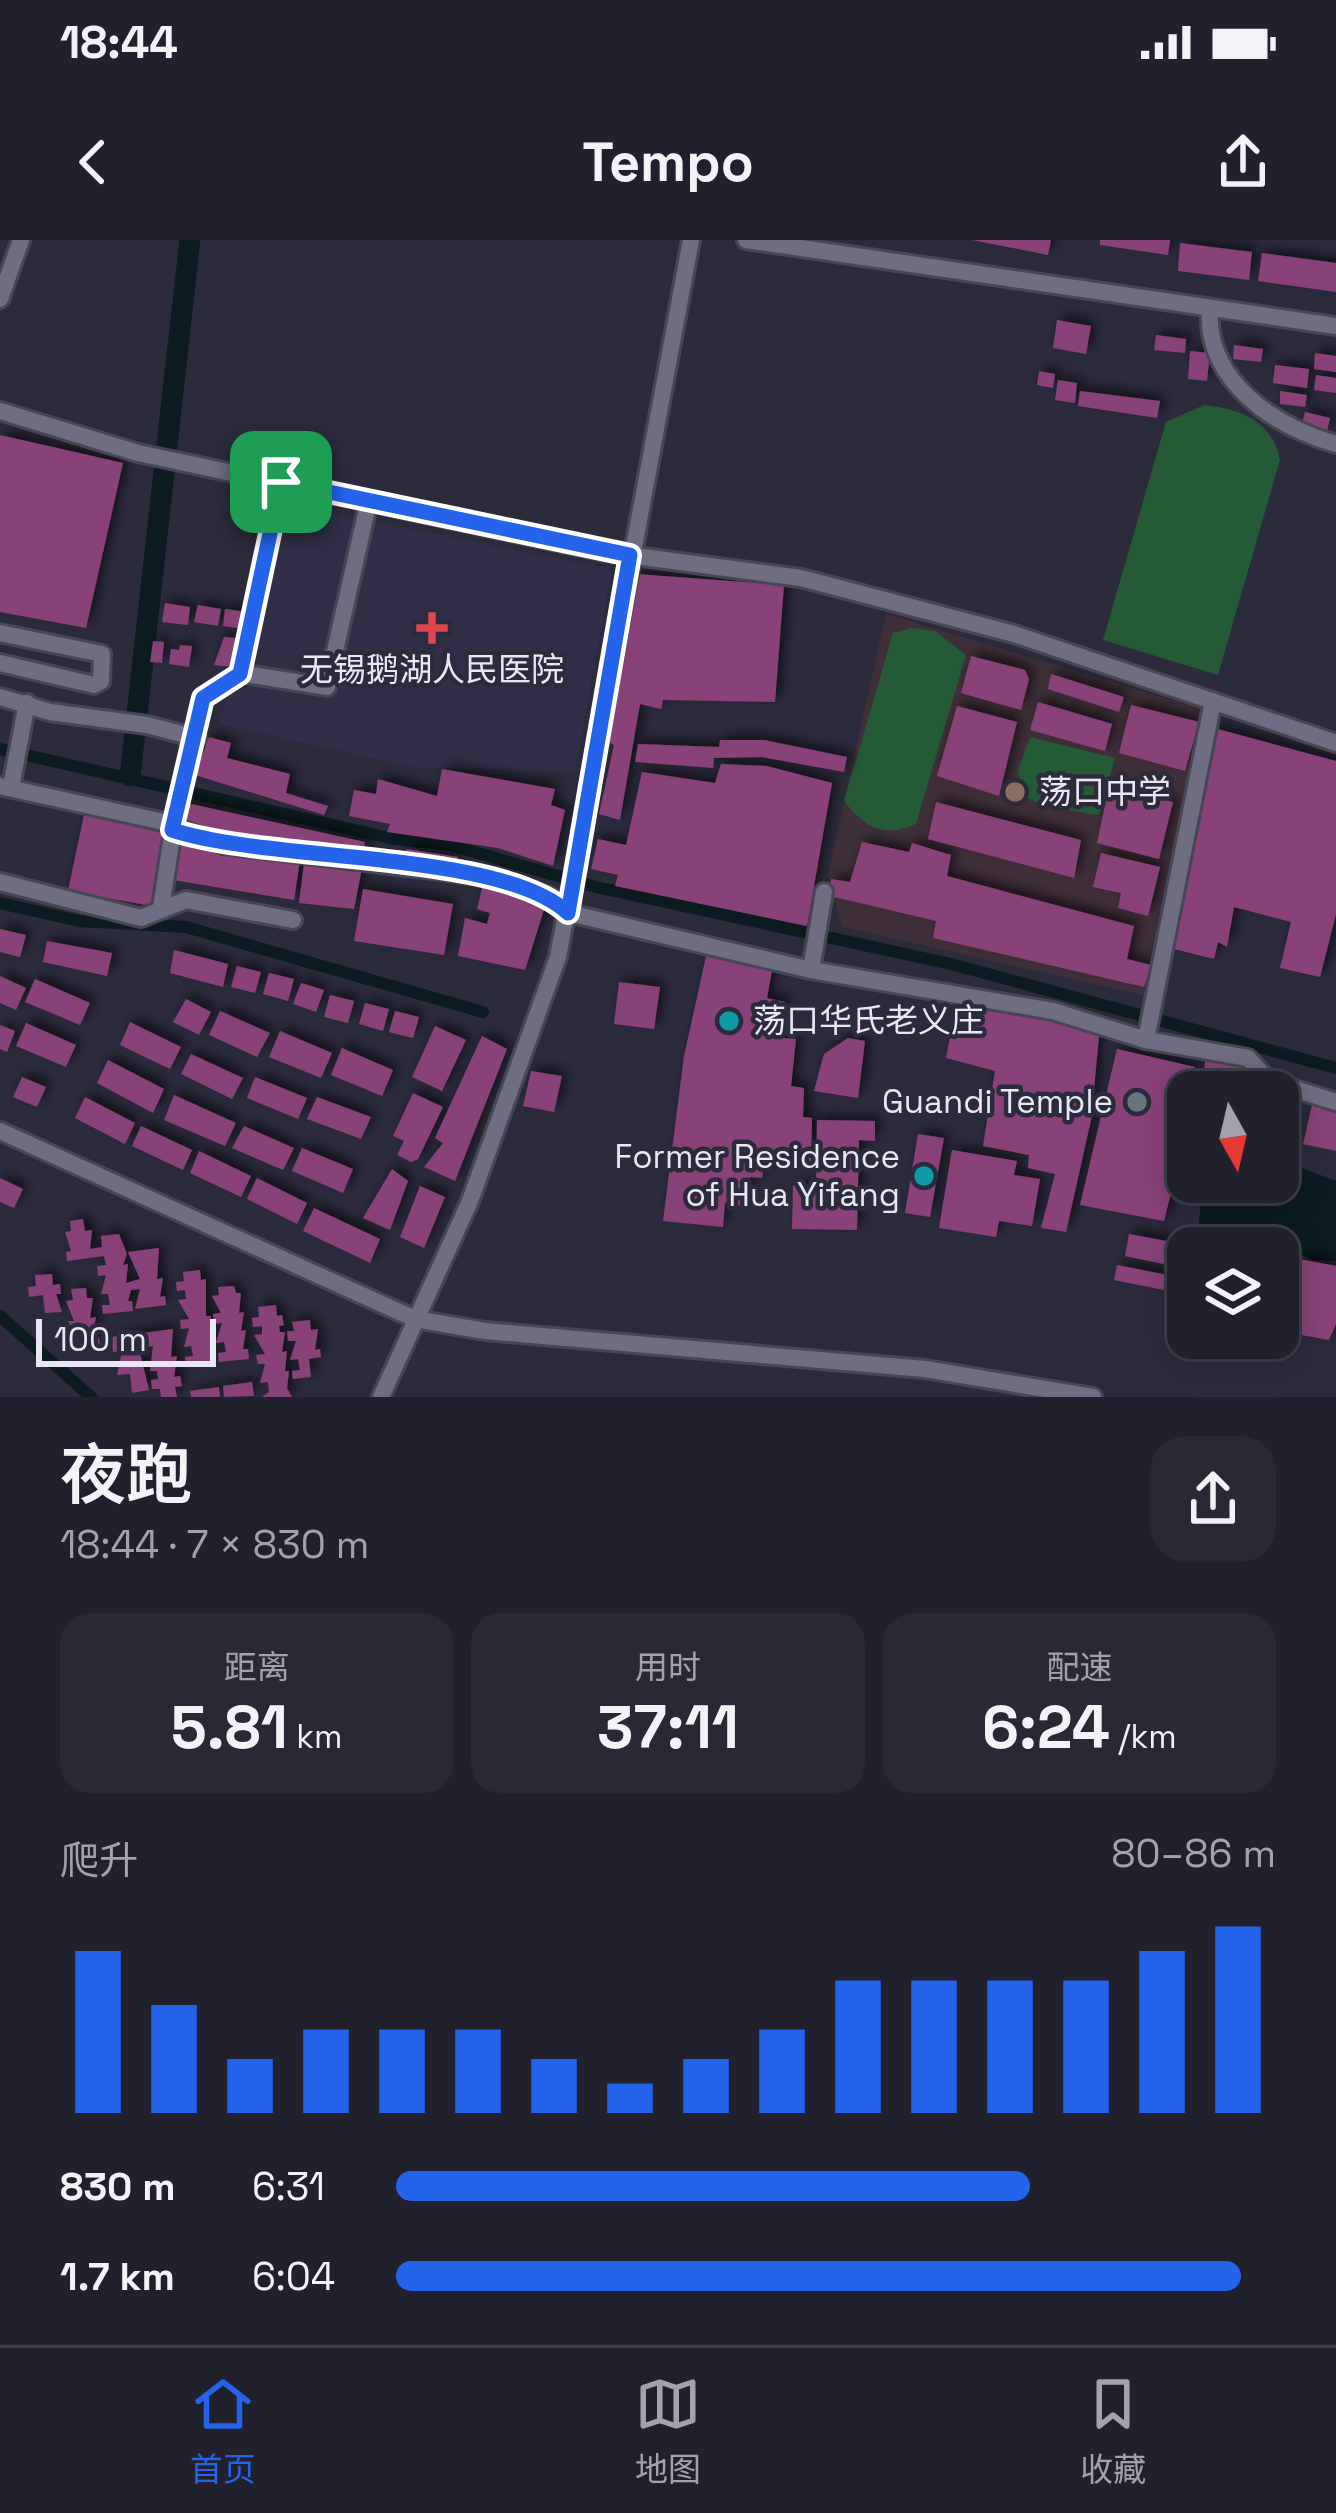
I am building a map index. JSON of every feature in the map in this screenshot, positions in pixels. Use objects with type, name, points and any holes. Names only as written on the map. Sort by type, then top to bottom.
[{"type":"street","points":[[0,299],[21,240]]},
{"type":"street","points":[[381,1397],[470,1201],[558,957],[691,240]]},
{"type":"street","points":[[746,240],[1336,326]]},
{"type":"street","points":[[1210,309],[1214,346],[1241,390],[1295,432],[1336,444]]},
{"type":"street","points":[[0,411],[138,453],[630,555],[801,578],[1013,634],[1336,743]]},
{"type":"street","points":[[161,908],[177,804],[197,738],[203,698],[233,677],[281,482]]},
{"type":"street","points":[[233,677],[327,688],[369,500]]},
{"type":"street","points":[[0,633],[75,646],[101,654],[105,662],[101,681],[94,685],[0,663]]},
{"type":"street","points":[[0,698],[50,712],[147,725],[197,738]]},
{"type":"street","points":[[1147,1031],[1213,701]]},
{"type":"street","points":[[28,703],[8,782],[159,821],[172,830],[224,845],[491,878],[570,907],[811,970],[1147,1031],[1256,1060],[1269,1082],[1336,1102]]},
{"type":"street","points":[[0,883],[141,918],[186,900],[293,920]]},
{"type":"street","points":[[811,970],[824,892]]},
{"type":"street","points":[[0,1131],[415,1319],[485,1331],[925,1369],[1093,1397]]},
{"type":"shaded area","name":"无锡鹅湖人民医院","points":[[288,505],[612,569],[575,771],[416,768],[218,724],[230,692],[251,686]]},
{"type":"shaded area","name":"荡口中学","points":[[886,614],[1201,709],[1143,995],[842,927],[828,875]]},
{"type":"shaded area","points":[[1299,1167],[1336,1181],[1336,1261],[1312,1260],[1299,1254],[1299,1227],[1199,1225],[1201,1203],[1299,1203]]},
{"type":"green space","points":[[1204,405],[1253,419],[1270,436],[1280,460],[1218,675],[1103,640],[1166,422]]},
{"type":"green space","points":[[912,628],[935,631],[966,655],[916,824],[884,830],[867,824],[844,801],[893,633]]},
{"type":"green space","points":[[1030,737],[1115,758],[1099,815],[1047,807],[1020,795],[1018,770]]},
{"type":"building","points":[[972,240],[1051,240],[1048,255]]},
{"type":"building","points":[[1100,240],[1170,240],[1168,255],[1100,245]]},
{"type":"building","points":[[1180,243],[1252,252],[1249,280],[1178,271]]},
{"type":"building","points":[[1262,253],[1336,263],[1336,292],[1258,281]]},
{"type":"building","points":[[1057,320],[1091,326],[1086,354],[1053,348]]},
{"type":"building","points":[[1156,335],[1186,339],[1185,353],[1154,350]]},
{"type":"building","points":[[1234,345],[1263,349],[1261,362],[1233,359]]},
{"type":"building","points":[[1190,351],[1210,353],[1207,381],[1188,379]]},
{"type":"building","points":[[1315,353],[1336,356],[1336,372],[1314,369]]},
{"type":"building","points":[[1275,365],[1309,369],[1307,388],[1273,383]]},
{"type":"building","points":[[1039,371],[1055,374],[1053,388],[1037,385]]},
{"type":"building","points":[[1316,375],[1336,378],[1336,393],[1314,390]]},
{"type":"building","points":[[1058,380],[1077,383],[1075,403],[1055,400]]},
{"type":"building","points":[[1080,391],[1160,401],[1157,418],[1078,406]]},
{"type":"building","points":[[1280,391],[1307,395],[1305,407],[1280,404]]},
{"type":"building","points":[[1305,412],[1330,418],[1327,431],[1302,424]]},
{"type":"building","points":[[0,435],[123,463],[86,628],[0,612]]},
{"type":"building","points":[[636,574],[784,585],[775,702],[663,700],[661,709],[640,704],[620,820],[599,814],[614,745],[609,742]]},
{"type":"building","points":[[165,603],[190,607],[188,625],[162,622]]},
{"type":"building","points":[[198,605],[221,609],[218,626],[194,622]]},
{"type":"building","points":[[225,609],[247,612],[244,629],[223,626]]},
{"type":"building","points":[[224,637],[237,638],[233,667],[214,665]]},
{"type":"building","points":[[153,641],[164,642],[162,663],[150,662]]},
{"type":"building","points":[[180,645],[192,646],[189,667],[169,664],[171,649],[179,650]]},
{"type":"building","points":[[971,656],[1025,670],[1029,679],[1021,710],[961,693]]},
{"type":"building","points":[[1051,674],[1124,697],[1119,712],[1048,689]]},
{"type":"building","points":[[1038,702],[1112,724],[1105,751],[1030,730]]},
{"type":"building","points":[[1131,705],[1199,722],[1185,771],[1119,753]]},
{"type":"building","points":[[957,706],[1017,722],[999,796],[937,776]]},
{"type":"building","points":[[1214,728],[1336,761],[1336,914],[1320,977],[1280,968],[1291,922],[1234,907],[1227,947],[1218,942],[1214,959],[1162,946]]},
{"type":"building","points":[[209,737],[231,743],[227,758],[290,774],[286,793],[328,806],[324,815],[195,775]]},
{"type":"building","points":[[720,740],[764,740],[847,757],[844,772],[762,757],[714,758],[713,768],[635,762],[638,744],[719,747]]},
{"type":"building","points":[[721,764],[767,766],[832,783],[807,926],[615,886],[618,875],[591,869],[598,839],[626,845],[642,772],[715,783]]},
{"type":"building","points":[[442,769],[555,789],[551,805],[565,810],[553,866],[498,848],[387,832],[390,824],[349,816],[354,790],[376,794],[378,779],[437,796]]},
{"type":"building","points":[[1109,787],[1173,802],[1159,859],[1097,843]]},
{"type":"building","points":[[182,802],[365,842],[363,855],[303,846],[302,851],[177,828]]},
{"type":"building","points":[[936,802],[1081,840],[1074,878],[928,839]]},
{"type":"building","points":[[85,810],[167,832],[152,906],[68,891]]},
{"type":"building","points":[[174,840],[300,860],[294,900],[167,879]]},
{"type":"building","points":[[862,842],[909,852],[912,843],[951,855],[947,876],[1134,926],[1127,959],[1151,965],[1144,987],[933,938],[936,921],[830,896],[831,879],[850,882]]},
{"type":"building","points":[[406,849],[458,857],[454,868],[403,861]]},
{"type":"building","points":[[1101,853],[1160,867],[1148,916],[1118,908],[1121,893],[1093,887]]},
{"type":"building","points":[[305,856],[363,863],[354,909],[299,903]]},
{"type":"building","points":[[484,880],[547,900],[525,970],[458,956],[465,918],[487,924],[490,913],[477,909]]},
{"type":"building","points":[[363,889],[453,904],[444,955],[354,941]]},
{"type":"building","points":[[0,929],[26,935],[20,957],[0,952]]},
{"type":"building","points":[[47,941],[112,953],[107,976],[43,962]]},
{"type":"building","points":[[174,950],[228,964],[223,987],[170,973]]},
{"type":"building","points":[[707,952],[773,965],[767,998],[785,1002],[781,1038],[796,1039],[791,1086],[804,1088],[803,1117],[812,1118],[811,1166],[765,1161],[762,1178],[750,1177],[745,1207],[725,1203],[723,1227],[663,1221],[684,1056]]},
{"type":"building","points":[[237,966],[261,972],[255,993],[231,987]]},
{"type":"building","points":[[269,973],[294,979],[288,1001],[263,994]]},
{"type":"building","points":[[0,976],[26,988],[16,1010],[0,1003]]},
{"type":"building","points":[[35,979],[90,1003],[80,1025],[25,1002]]},
{"type":"building","points":[[619,982],[660,987],[654,1029],[614,1024]]},
{"type":"building","points":[[301,983],[324,990],[316,1012],[293,1004]]},
{"type":"building","points":[[330,995],[354,1001],[348,1023],[324,1017]]},
{"type":"building","points":[[186,999],[211,1012],[199,1035],[173,1022]]},
{"type":"building","points":[[957,999],[1100,1026],[1091,1120],[1066,1232],[1041,1228],[1055,1174],[1028,1168],[1029,1155],[983,1146],[995,1071],[946,1058]]},
{"type":"building","points":[[365,1003],[389,1009],[383,1031],[359,1024]]},
{"type":"building","points":[[220,1011],[270,1033],[257,1057],[209,1035]]},
{"type":"building","points":[[395,1011],[419,1017],[413,1038],[389,1032]]},
{"type":"building","points":[[130,1022],[181,1047],[170,1069],[120,1045]]},
{"type":"building","points":[[26,1023],[76,1045],[66,1067],[16,1046]]},
{"type":"building","points":[[0,1025],[15,1031],[7,1052],[0,1049]]},
{"type":"building","points":[[435,1026],[466,1040],[442,1091],[412,1077]]},
{"type":"building","points":[[280,1031],[332,1053],[321,1078],[269,1057]]},
{"type":"building","points":[[482,1036],[507,1049],[455,1181],[424,1167],[443,1143],[435,1138]]},
{"type":"building","points":[[848,1038],[865,1041],[858,1098],[814,1091],[824,1054]]},
{"type":"building","points":[[342,1048],[393,1070],[382,1096],[331,1075]]},
{"type":"building","points":[[1117,1049],[1195,1067],[1194,1071],[1167,1071],[1168,1203],[1164,1221],[1080,1205]]},
{"type":"building","points":[[191,1054],[243,1078],[232,1099],[181,1074]]},
{"type":"building","points":[[1206,1056],[1250,1063],[1249,1071],[1204,1071]]},
{"type":"building","points":[[108,1060],[164,1089],[153,1113],[97,1083]]},
{"type":"building","points":[[531,1071],[562,1076],[554,1112],[523,1106]]},
{"type":"building","points":[[22,1077],[46,1087],[37,1107],[13,1097]]},
{"type":"building","points":[[255,1077],[307,1098],[298,1119],[247,1098]]},
{"type":"building","points":[[413,1093],[443,1107],[418,1159],[411,1162],[397,1155],[404,1141],[393,1136]]},
{"type":"building","points":[[174,1095],[236,1123],[225,1146],[164,1120]]},
{"type":"building","points":[[85,1097],[135,1123],[125,1144],[75,1118]]},
{"type":"building","points":[[317,1097],[371,1117],[361,1139],[307,1119]]},
{"type":"building","points":[[1312,1105],[1336,1110],[1336,1151],[1303,1144]]},
{"type":"building","points":[[817,1120],[875,1121],[875,1141],[859,1140],[857,1230],[792,1229],[793,1185],[816,1186]]},
{"type":"building","points":[[141,1126],[192,1150],[183,1170],[132,1146]]},
{"type":"building","points":[[244,1126],[294,1148],[283,1170],[232,1148]]},
{"type":"building","name":"Former Residence of Hua Yifang","points":[[918,1134],[944,1138],[930,1217],[905,1213]]},
{"type":"building","points":[[302,1148],[353,1169],[343,1193],[292,1171]]},
{"type":"building","points":[[952,1150],[1017,1161],[1014,1175],[1040,1179],[1032,1226],[999,1221],[996,1237],[939,1228]]},
{"type":"building","points":[[199,1151],[251,1176],[241,1197],[190,1173]]},
{"type":"building","points":[[392,1169],[408,1181],[390,1230],[363,1218]]},
{"type":"building","points":[[0,1178],[23,1189],[14,1208],[0,1202]]},
{"type":"building","points":[[257,1178],[307,1203],[297,1224],[247,1199]]},
{"type":"building","points":[[420,1186],[445,1197],[424,1248],[400,1237]]},
{"type":"building","points":[[314,1208],[380,1239],[370,1263],[303,1231]]},
{"type":"building","points":[[83,1219],[85,1231],[92,1230],[90,1249],[102,1247],[101,1236],[119,1234],[127,1254],[123,1265],[128,1264],[126,1283],[140,1279],[128,1252],[159,1248],[157,1279],[163,1278],[160,1297],[165,1296],[166,1305],[135,1309],[140,1289],[131,1290],[128,1301],[133,1311],[103,1314],[102,1305],[110,1305],[108,1294],[101,1294],[106,1275],[98,1276],[97,1266],[106,1265],[104,1256],[67,1261],[66,1252],[71,1251],[65,1232],[71,1231],[70,1221]]},
{"type":"building","points":[[1129,1234],[1167,1241],[1167,1265],[1125,1256]]},
{"type":"building","points":[[1299,1259],[1336,1266],[1336,1324],[1329,1340],[1299,1335]]},
{"type":"building","points":[[1117,1265],[1167,1275],[1167,1291],[1114,1280]]},
{"type":"building","points":[[200,1270],[201,1280],[206,1279],[210,1353],[216,1363],[186,1366],[185,1357],[193,1356],[191,1346],[184,1347],[189,1328],[181,1329],[180,1320],[189,1319],[178,1300],[186,1299],[185,1290],[177,1291],[176,1282],[184,1281],[183,1272]]},
{"type":"building","points":[[52,1274],[53,1285],[60,1284],[61,1294],[56,1294],[62,1312],[45,1313],[43,1295],[29,1297],[28,1287],[36,1286],[35,1275]]},
{"type":"building","points":[[234,1286],[241,1293],[241,1331],[246,1330],[243,1349],[248,1349],[249,1359],[219,1362],[218,1353],[226,1352],[224,1342],[216,1343],[222,1323],[214,1324],[213,1314],[221,1313],[212,1296],[219,1295],[218,1287]]},
{"type":"building","points":[[86,1288],[87,1298],[93,1298],[90,1318],[96,1317],[92,1338],[99,1337],[100,1345],[82,1347],[80,1329],[69,1331],[68,1321],[74,1321],[66,1301],[73,1300],[71,1289]]},
{"type":"building","points":[[276,1305],[284,1325],[279,1326],[285,1332],[282,1352],[287,1351],[285,1371],[289,1371],[287,1388],[292,1397],[262,1397],[269,1392],[268,1382],[260,1383],[265,1364],[258,1364],[256,1355],[265,1354],[254,1335],[262,1334],[262,1326],[253,1327],[252,1318],[259,1317],[258,1307]]},
{"type":"building","points":[[310,1320],[311,1330],[318,1329],[315,1350],[320,1349],[321,1357],[309,1359],[311,1377],[293,1379],[292,1371],[300,1370],[298,1359],[290,1360],[296,1341],[288,1341],[287,1331],[294,1331],[292,1322]]},
{"type":"building","points":[[173,1329],[174,1377],[180,1376],[182,1386],[175,1387],[177,1397],[161,1397],[160,1389],[152,1389],[151,1380],[158,1379],[157,1371],[150,1371],[153,1346],[139,1349],[149,1390],[132,1393],[130,1374],[117,1375],[122,1351],[113,1352],[112,1337]]},
{"type":"building","points":[[252,1382],[254,1396],[224,1397],[223,1386]]},
{"type":"building","points":[[219,1387],[220,1397],[191,1397],[190,1391]]},
{"type":"waterway","points":[[130,776],[190,240]]},
{"type":"waterway","points":[[0,749],[394,839],[450,845],[596,887],[951,964],[1336,1068]]},
{"type":"waterway","points":[[0,903],[79,921],[186,927],[483,1012]]},
{"type":"waterway","points":[[0,1316],[91,1397]]},
{"type":"place","name":"无锡鹅湖人民医院","points":[[432,628]]},
{"type":"place","name":"荡口中学","points":[[1015,792]]},
{"type":"place","name":"荡口华氏老义庄","points":[[729,1021]]},
{"type":"place","name":"Guandi Temple","points":[[1137,1102]]},
{"type":"place","name":"Former Residence of Hua Yifang","points":[[924,1176]]},
{"type":"route","points":[[281,482],[630,555],[568,913],[551,897],[491,878],[224,845],[172,830],[203,698],[240,674],[281,482]]}]
